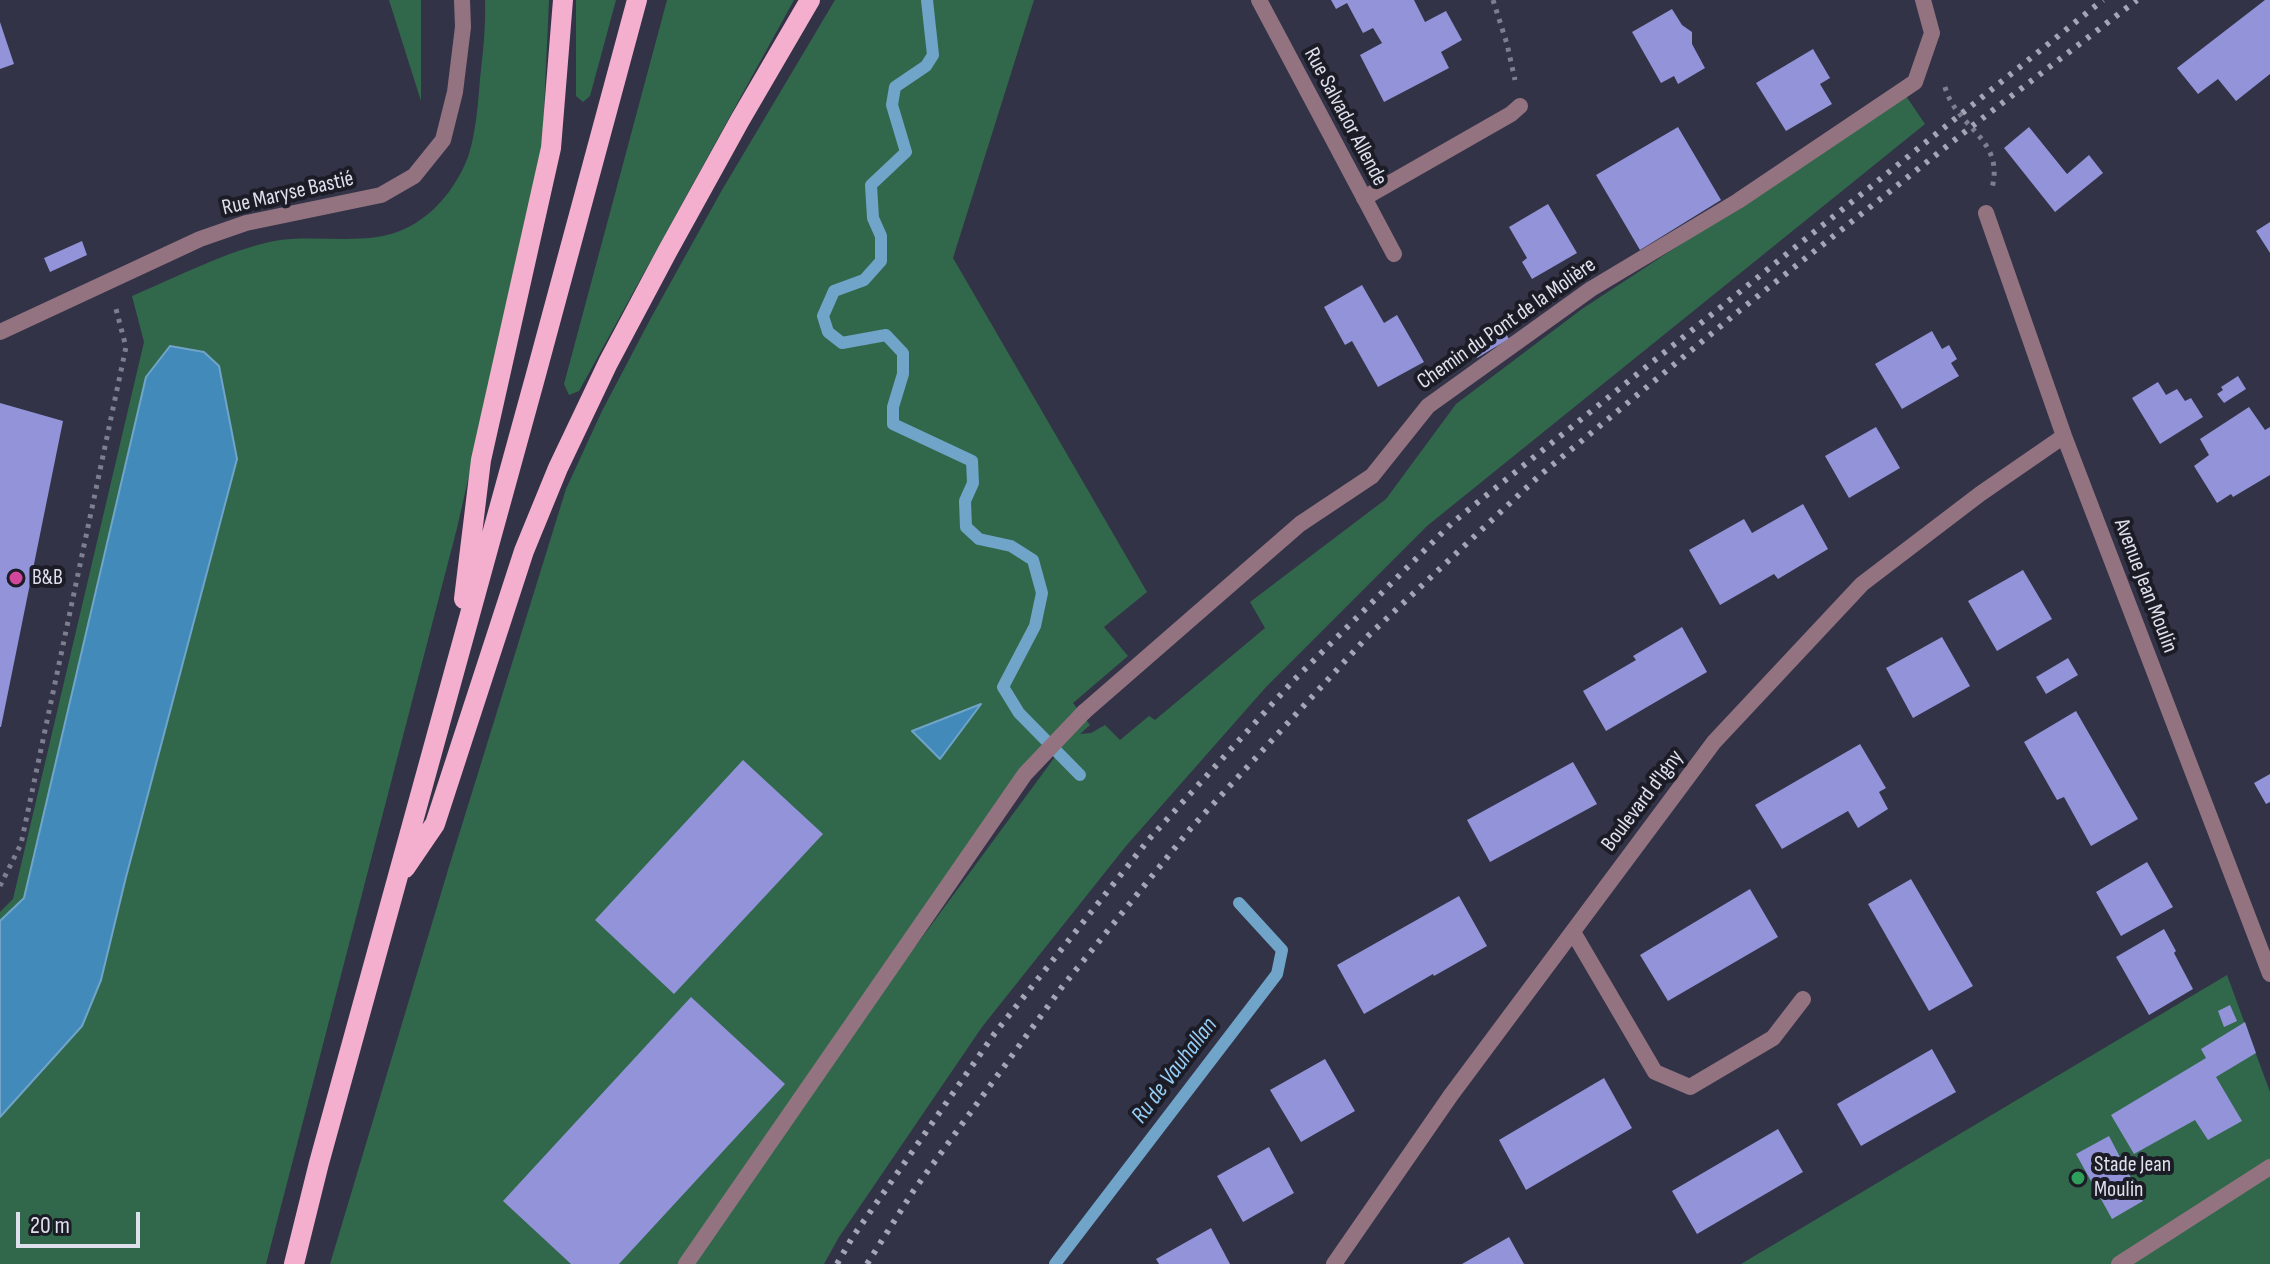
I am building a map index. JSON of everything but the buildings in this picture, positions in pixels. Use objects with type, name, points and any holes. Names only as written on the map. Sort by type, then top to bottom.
[{"type":"main road","points":[[456,664],[481,460],[551,148],[563,0]]},
{"type":"main road","points":[[294,1264],[637,0]]},
{"type":"main road","points":[[396,881],[435,824],[524,551],[558,468],[652,280],[810,0]]},
{"type":"street","name":"Rue Maryse Bastié","points":[[0,332],[200,239],[246,223],[381,195],[414,176],[443,140],[455,92],[463,27],[462,0]]},
{"type":"street","name":"Rue Salvador Allende","points":[[1259,0],[1394,254]]},
{"type":"street","points":[[1923,0],[1932,33]]},
{"type":"street","name":"Chemin du Pont de la Molière","points":[[686,1264],[1025,774],[1078,717],[1300,524],[1372,476],[1428,406],[1591,289],[1738,201],[1915,82],[1932,33]]},
{"type":"street","points":[[1364,198],[1520,106]]},
{"type":"street","name":"Avenue Jean Moulin","points":[[1986,213],[2064,436],[2270,974]]},
{"type":"street","name":"Boulevard d'Igny","points":[[1334,1264],[1451,1095],[1714,742],[1862,584],[1980,494],[2064,436]]},
{"type":"street","points":[[1573,932],[1655,1072],[1690,1087],[1773,1038],[1803,999]]},
{"type":"street","points":[[2119,1264],[2270,1167]]},
{"type":"path","points":[[1493,0],[1507,44],[1520,106]]},
{"type":"path","points":[[1932,33],[1948,100],[1991,152],[1996,172],[1986,213]]},
{"type":"path","points":[[0,886],[21,844],[126,347],[109,282]]},
{"type":"green space","points":[[389,0],[421,0],[421,101]]},
{"type":"green space","points":[[485,0],[549,0],[542,155],[457,528],[266,1264],[0,1264],[0,912],[13,899],[144,342],[132,296],[257,245],[287,239],[377,237],[408,227],[433,209],[454,185],[471,148],[483,49]]},
{"type":"green space","points":[[576,0],[616,0],[590,96],[583,102],[576,96]]},
{"type":"green space","points":[[667,0],[794,0],[579,391],[569,395],[564,384]]},
{"type":"green space","points":[[835,0],[1034,0],[953,258],[1147,592],[1104,627],[1128,656],[1073,703],[1090,725],[1080,734],[1091,733],[1105,725],[1120,740],[1149,716],[1155,720],[1265,628],[1250,602],[1386,499],[1456,404],[1582,309],[1906,96],[1925,124],[1427,526],[1266,687],[1126,846],[982,1027],[839,1237],[824,1264],[330,1264],[566,489],[602,411],[722,190]],"holes":[[[1061,748],[862,1019],[1025,774]]]},
{"type":"green space","name":"Stade Jean Moulin","points":[[2227,975],[2270,1092],[2270,1264],[1741,1264]]},
{"type":"water","points":[[170,346],[204,352],[219,366],[237,459],[101,980],[82,1026],[0,1117],[0,921],[24,898],[146,377]]},
{"type":"water","points":[[981,704],[940,759],[912,731]]},
{"type":"waterway","name":"Ru de Vauhallan","points":[[927,0],[933,55],[926,66],[895,87],[892,105],[906,152],[871,185],[873,218],[881,236],[881,261],[864,280],[834,291],[823,316],[828,332],[842,343],[886,335],[903,353],[903,374],[893,407],[893,424],[972,461],[973,483],[965,501],[966,527],[979,539],[1011,546],[1033,560],[1042,593],[1035,626],[1003,687],[1019,713],[1080,775]]},
{"type":"waterway","name":"Ru de Vauhallan","points":[[1055,1264],[1277,974],[1282,950],[1239,903]]},
{"type":"railway","points":[[837,1264],[995,1033],[1150,838],[1294,680],[1452,523],[2103,0]]},
{"type":"railway","points":[[867,1264],[914,1190],[1062,987],[1191,828],[1369,635],[1539,476],[1739,311],[2137,0]]},
{"type":"place","name":"B&B","points":[[16,578]]},
{"type":"place","name":"Stade Jean Moulin","points":[[2078,1178]]}]
